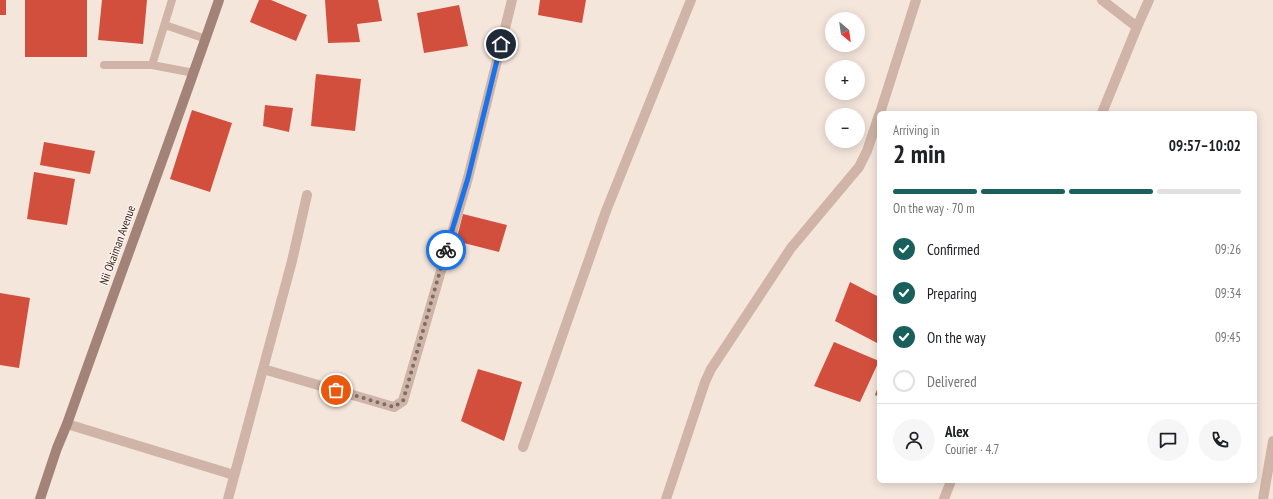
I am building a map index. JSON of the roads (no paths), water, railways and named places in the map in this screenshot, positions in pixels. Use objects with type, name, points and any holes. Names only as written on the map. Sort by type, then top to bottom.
[{"type":"street","name":"Nii Okaiman Avenue","points":[[40,499],[57,448],[194,73],[219,0]]},
{"type":"street","points":[[263,369],[394,407],[403,401],[468,178],[512,0]]},
{"type":"street","points":[[522,447],[606,211],[691,0]]},
{"type":"street","points":[[880,111],[916,0]]},
{"type":"street","points":[[1102,0],[1137,26]]},
{"type":"street","points":[[1103,111],[1149,0]]},
{"type":"street","points":[[666,499],[705,382],[711,369],[791,248],[859,167],[868,151],[877,121]]},
{"type":"street","points":[[228,499],[292,261],[307,195]]},
{"type":"street","points":[[67,424],[234,476]]},
{"type":"street","points":[[1263,499],[1273,441]]},
{"type":"street","points":[[944,499],[951,483]]},
{"type":"lane","points":[[152,65],[172,0]]},
{"type":"lane","points":[[165,25],[206,39]]},
{"type":"lane","points":[[104,65],[152,65],[194,73]]}]
